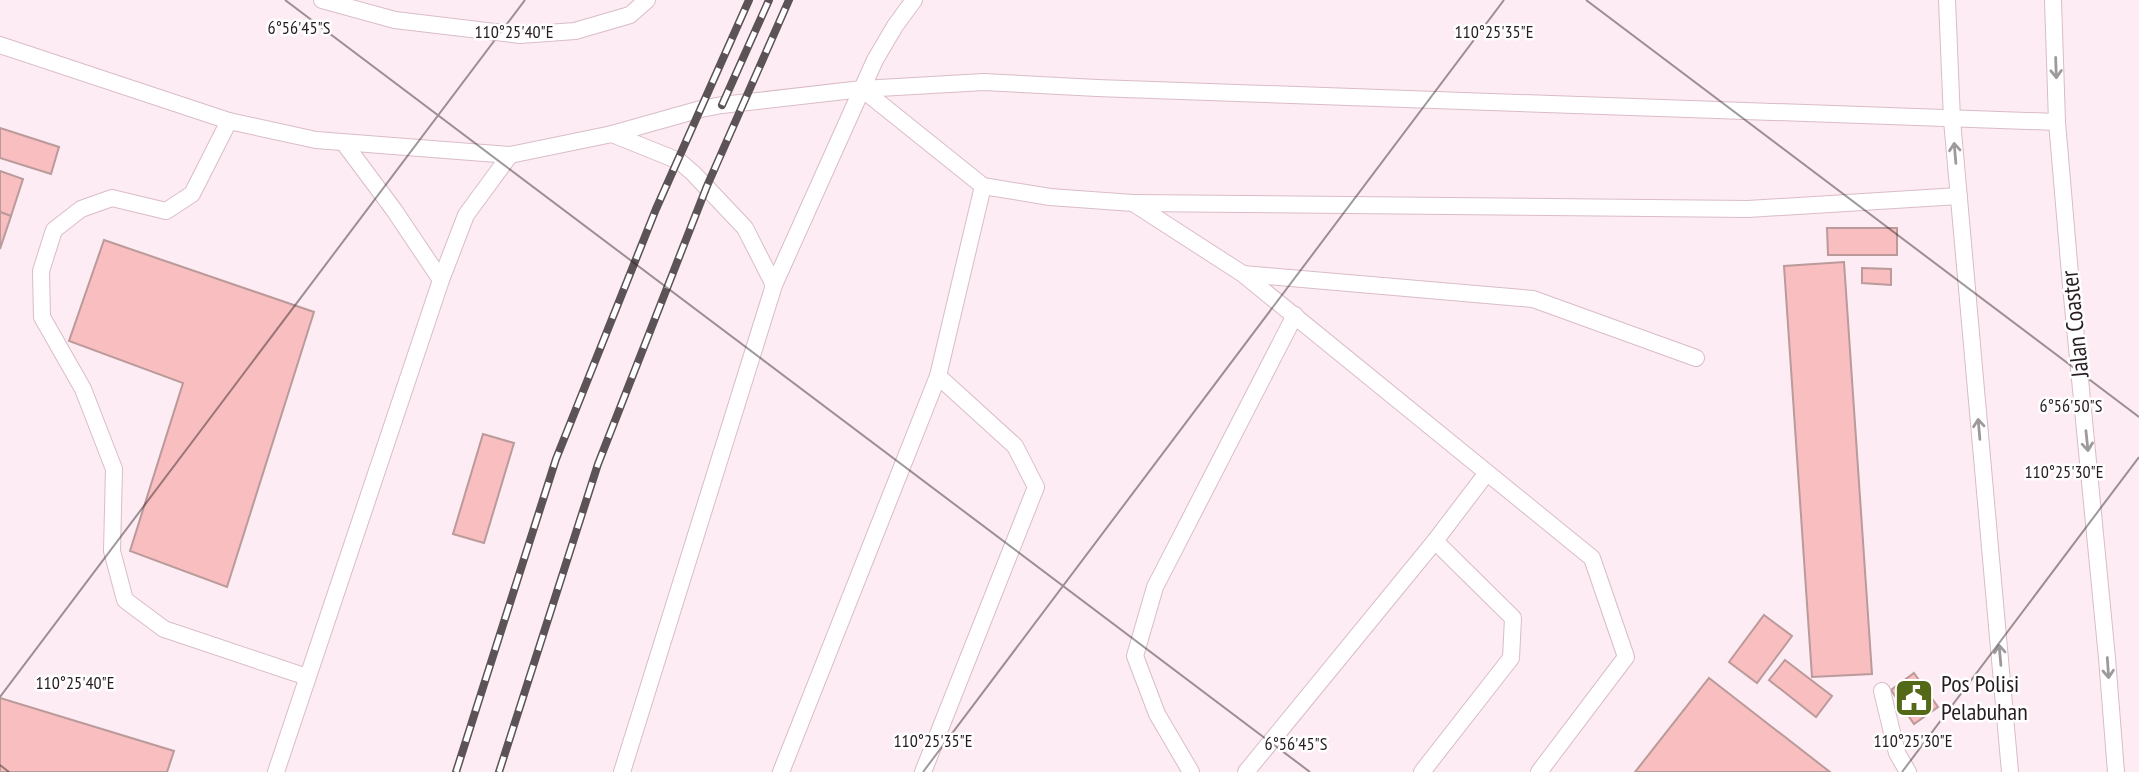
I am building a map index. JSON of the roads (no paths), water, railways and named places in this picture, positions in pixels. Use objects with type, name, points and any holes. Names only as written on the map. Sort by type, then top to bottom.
[{"type":"lane","points":[[322,0],[394,20],[520,35],[575,31],[629,15],[647,0]]},
{"type":"lane","points":[[622,772],[774,285],[875,60],[914,0]]},
{"type":"lane","points":[[1947,0],[1952,120],[2010,772]]},
{"type":"lane","name":"Jalan Coaster","points":[[2053,0],[2057,122],[2116,772]]},
{"type":"lane","points":[[0,45],[229,121],[316,140],[510,155],[612,134],[712,107],[862,89],[984,82],[2057,122]]},
{"type":"lane","points":[[862,89],[983,186],[1050,197],[1133,203],[1748,209],[1959,196]]},
{"type":"lane","points":[[229,121],[192,194],[166,211],[112,198],[81,209],[54,230],[41,271],[42,317],[83,389],[114,469],[112,551],[125,600],[164,629],[307,677]]},
{"type":"lane","points":[[612,134],[679,161],[694,173],[745,229],[774,285]]},
{"type":"lane","points":[[344,142],[441,280]]},
{"type":"lane","points":[[276,772],[441,280],[466,215],[510,155]]},
{"type":"lane","points":[[781,772],[938,376],[983,186]]},
{"type":"lane","points":[[1133,203],[1243,275],[1592,558],[1626,657],[1539,772]]},
{"type":"lane","points":[[1243,275],[1533,299],[1696,358]]},
{"type":"lane","points":[[1191,772],[1157,714],[1135,656],[1155,587],[1295,316]]},
{"type":"lane","points":[[923,772],[1036,487],[1014,446],[938,376]]},
{"type":"lane","points":[[1246,772],[1486,474]]},
{"type":"lane","points":[[1422,772],[1511,658],[1513,618],[1434,541]]},
{"type":"lane","points":[[1882,691],[1897,753],[1908,772]]},
{"type":"railway","points":[[456,772],[556,459],[656,209],[749,0]]},
{"type":"railway","points":[[722,105],[769,0]]},
{"type":"railway","points":[[499,772],[598,464],[707,186],[789,0]]},
{"type":"place","name":"Pos Polisi Pelabuhan","points":[[1914,698]]}]
